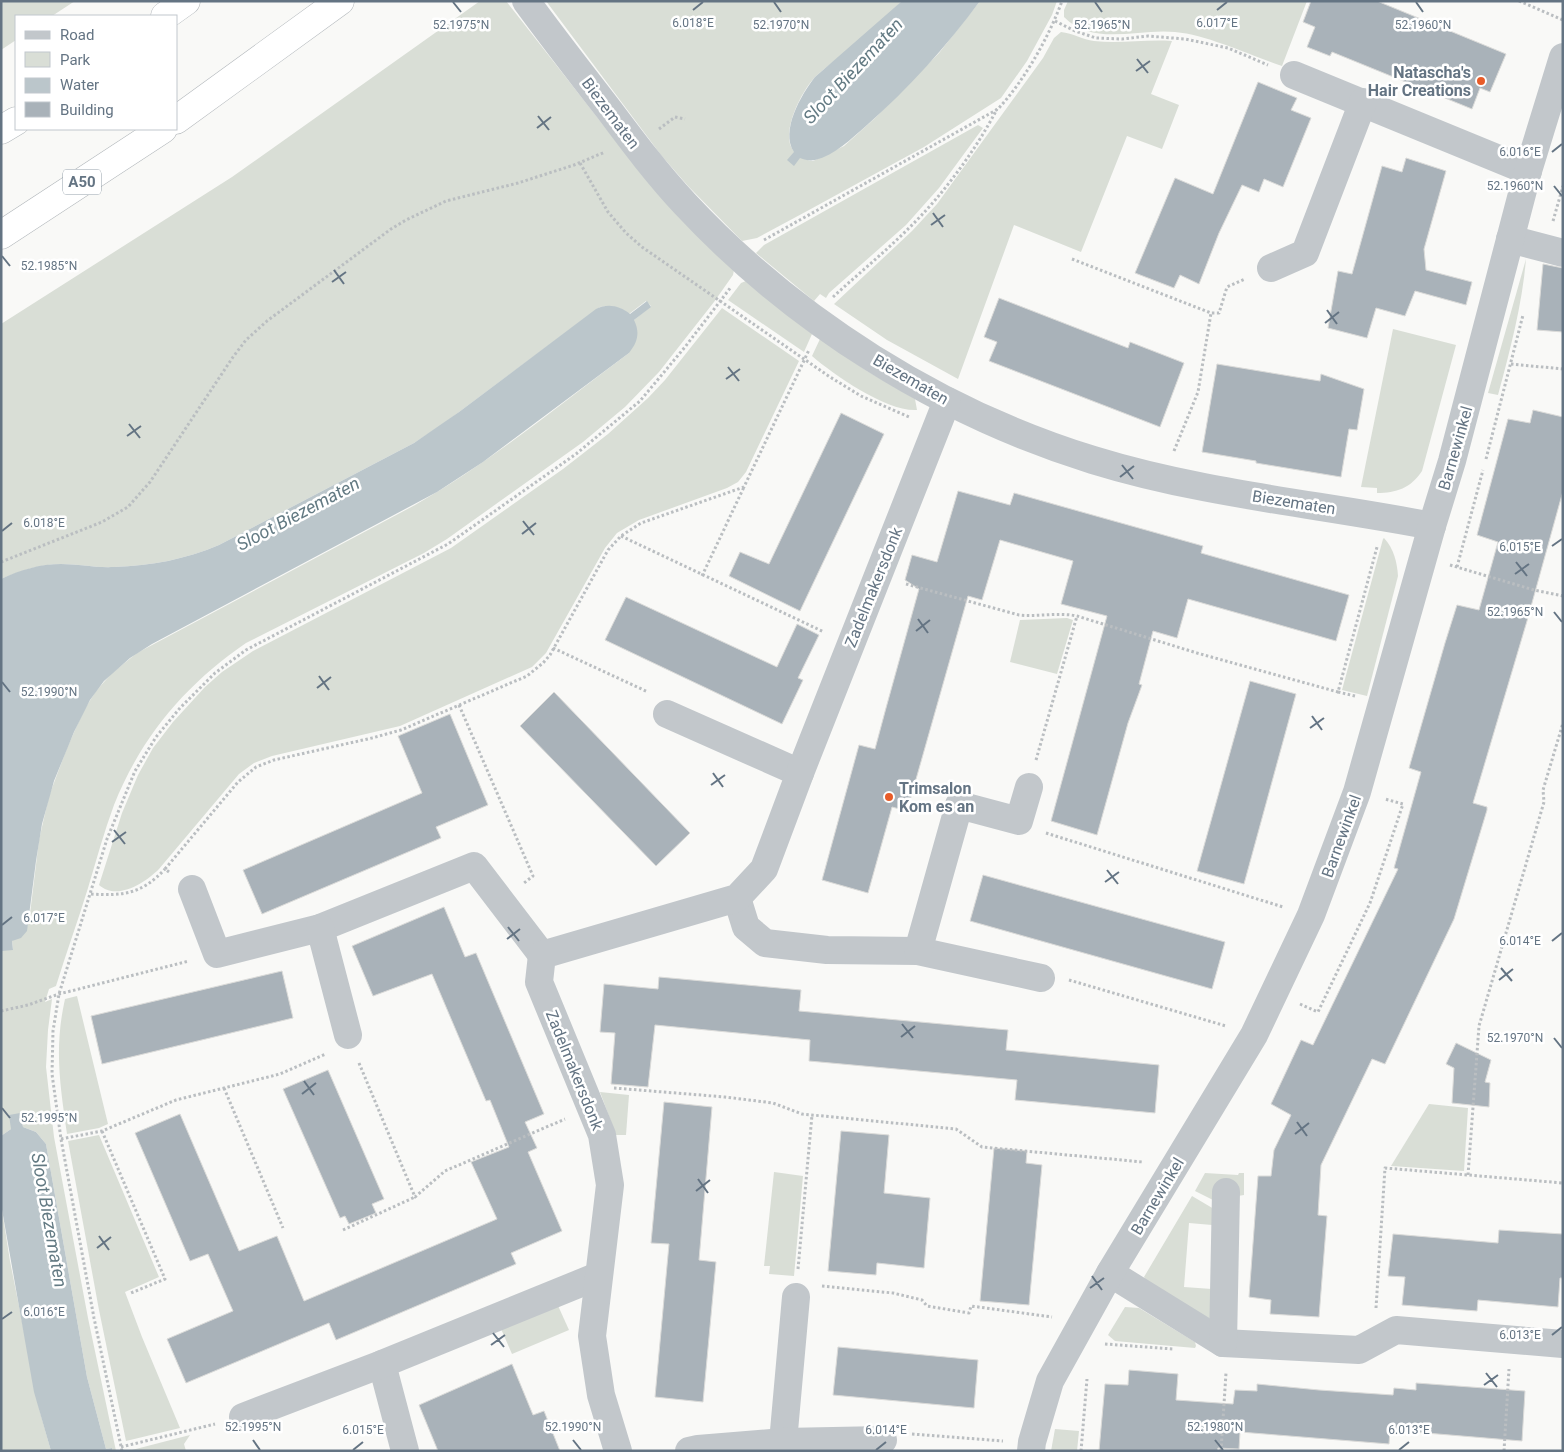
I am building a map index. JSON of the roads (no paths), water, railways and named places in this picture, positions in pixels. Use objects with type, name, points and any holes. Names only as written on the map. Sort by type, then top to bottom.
[{"type":"highway","points":[[166,15],[186,1]]},
{"type":"highway","points":[[178,119],[340,1]]},
{"type":"highway","points":[[1,130],[15,122]]},
{"type":"highway","name":"A50","points":[[1,235],[161,130]]},
{"type":"street","name":"Biezematen","points":[[526,1],[632,140],[685,204],[767,282],[821,323],[880,361],[948,400],[1011,430],[1050,446],[1095,460],[1163,478],[1211,488],[1432,526]]},
{"type":"street","name":"Barnewinkel","points":[[1032,1447],[1050,1382],[1110,1273],[1254,1035],[1311,916],[1357,792],[1452,461],[1528,171],[1563,57]]},
{"type":"street","points":[[1294,75],[1528,171]]},
{"type":"street","points":[[1271,268],[1305,253],[1362,102]]},
{"type":"street","points":[[1510,239],[1554,251]]},
{"type":"street","name":"Zadelmakersdonk","points":[[737,898],[764,869],[877,576],[948,400]]},
{"type":"street","points":[[667,714],[800,773]]},
{"type":"street","points":[[918,951],[959,804],[1018,821],[1028,786]]},
{"type":"street","points":[[192,889],[217,954],[320,928],[474,866],[542,955],[737,898],[746,927],[765,943],[827,950],[918,951],[1041,978]]},
{"type":"street","points":[[320,928],[350,1039]]},
{"type":"street","name":"Zadelmakersdonk","points":[[542,955],[539,982],[602,1135],[610,1185],[592,1336],[601,1395],[618,1451]]},
{"type":"street","points":[[1223,1344],[1226,1192]]},
{"type":"street","points":[[1110,1273],[1223,1344],[1359,1350],[1396,1330],[1563,1344]]},
{"type":"street","points":[[243,1417],[382,1364],[598,1276]]},
{"type":"street","points":[[783,1442],[796,1290]]},
{"type":"street","points":[[382,1364],[405,1451]]},
{"type":"street","points":[[689,1451],[783,1442],[883,1440]]},
{"type":"water","name":"Sloot Biezematen","points":[[902,1],[980,1],[926,66],[866,126],[842,146],[822,158],[808,160],[800,158],[794,166],[787,160],[794,152],[789,134],[791,124],[799,103],[815,77]]},
{"type":"water","name":"Sloot Biezematen","points":[[647,301],[651,307],[634,320],[637,337],[629,353],[483,462],[437,492],[152,644],[130,658],[104,681],[90,700],[74,732],[54,781],[42,824],[27,931],[21,938],[12,941],[13,950],[2,951],[1,579],[30,568],[53,564],[107,567],[155,563],[181,558],[219,545],[414,443],[459,412],[596,309],[614,306],[630,314]]},
{"type":"water","name":"Sloot Biezematen","points":[[20,1113],[23,1127],[36,1132],[46,1144],[87,1377],[106,1449],[112,1448],[112,1451],[51,1451],[34,1392],[1,1204],[1,1136],[11,1129],[9,1115]]},
{"type":"place","name":"Natascha's Hair Creations","points":[[1481,81]]},
{"type":"place","name":"Trimsalon Kom es an","points":[[889,797]]}]
